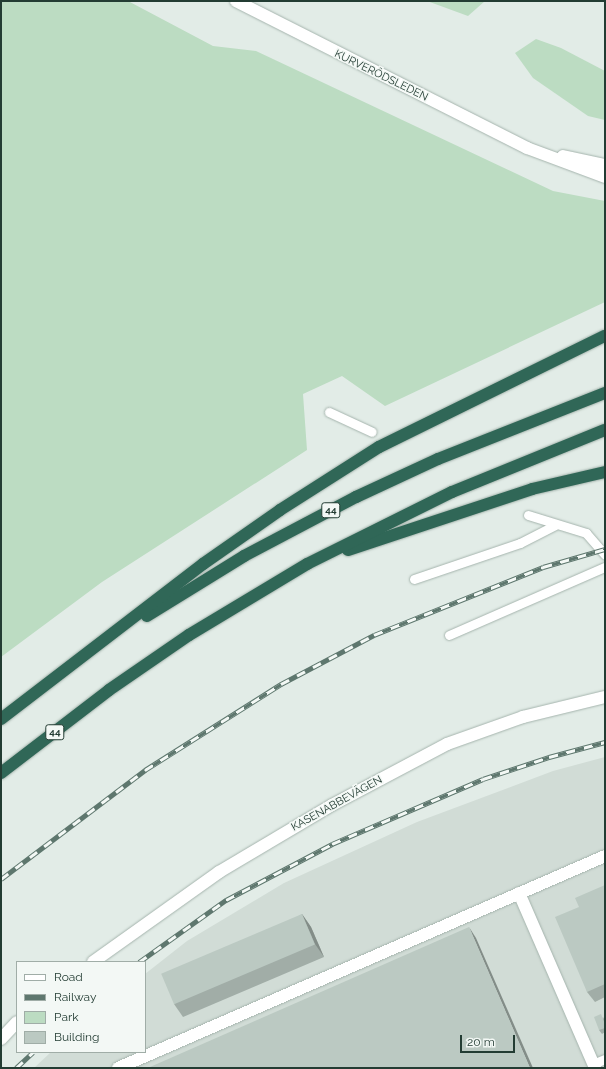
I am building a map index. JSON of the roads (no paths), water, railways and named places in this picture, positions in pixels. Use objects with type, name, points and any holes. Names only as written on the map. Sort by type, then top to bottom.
[{"type":"highway","points":[[76,663],[203,564],[280,510],[379,447],[605,336]]},
{"type":"highway","name":"44","points":[[1,719],[76,663],[244,556],[356,497],[438,459],[605,393]]},
{"type":"highway","name":"44","points":[[1,773],[109,690],[189,635],[307,564],[452,492],[605,430]]},
{"type":"highway","points":[[307,564],[532,489],[605,472]]},
{"type":"street","name":"KURVERÖDSLEDEN","points":[[236,1],[527,148],[605,177]]},
{"type":"street","name":"KURVERÖDSLEDEN","points":[[527,148],[605,165]]},
{"type":"street","name":"KASENABBEVÄGEN","points":[[93,961],[219,872],[332,805],[447,744],[523,717],[605,697]]},
{"type":"street","points":[[118,1068],[605,856]]},
{"type":"street","points":[[519,893],[594,1066]]},
{"type":"street","points":[[1,1039],[16,1023]]},
{"type":"lane","points":[[329,412],[372,432]]},
{"type":"lane","points":[[528,515],[555,525],[566,525],[586,533],[605,555]]},
{"type":"lane","points":[[414,578],[520,543],[555,525]]},
{"type":"lane","points":[[448,635],[605,567]]},
{"type":"lane","points":[[594,1066],[605,1059]]},
{"type":"railway","points":[[1,879],[145,770],[281,684],[374,635],[543,567],[605,549]]},
{"type":"railway","points":[[140,961],[226,900],[332,844],[483,779],[549,757],[605,742]]},
{"type":"railway","points":[[16,1068],[32,1053]]}]
